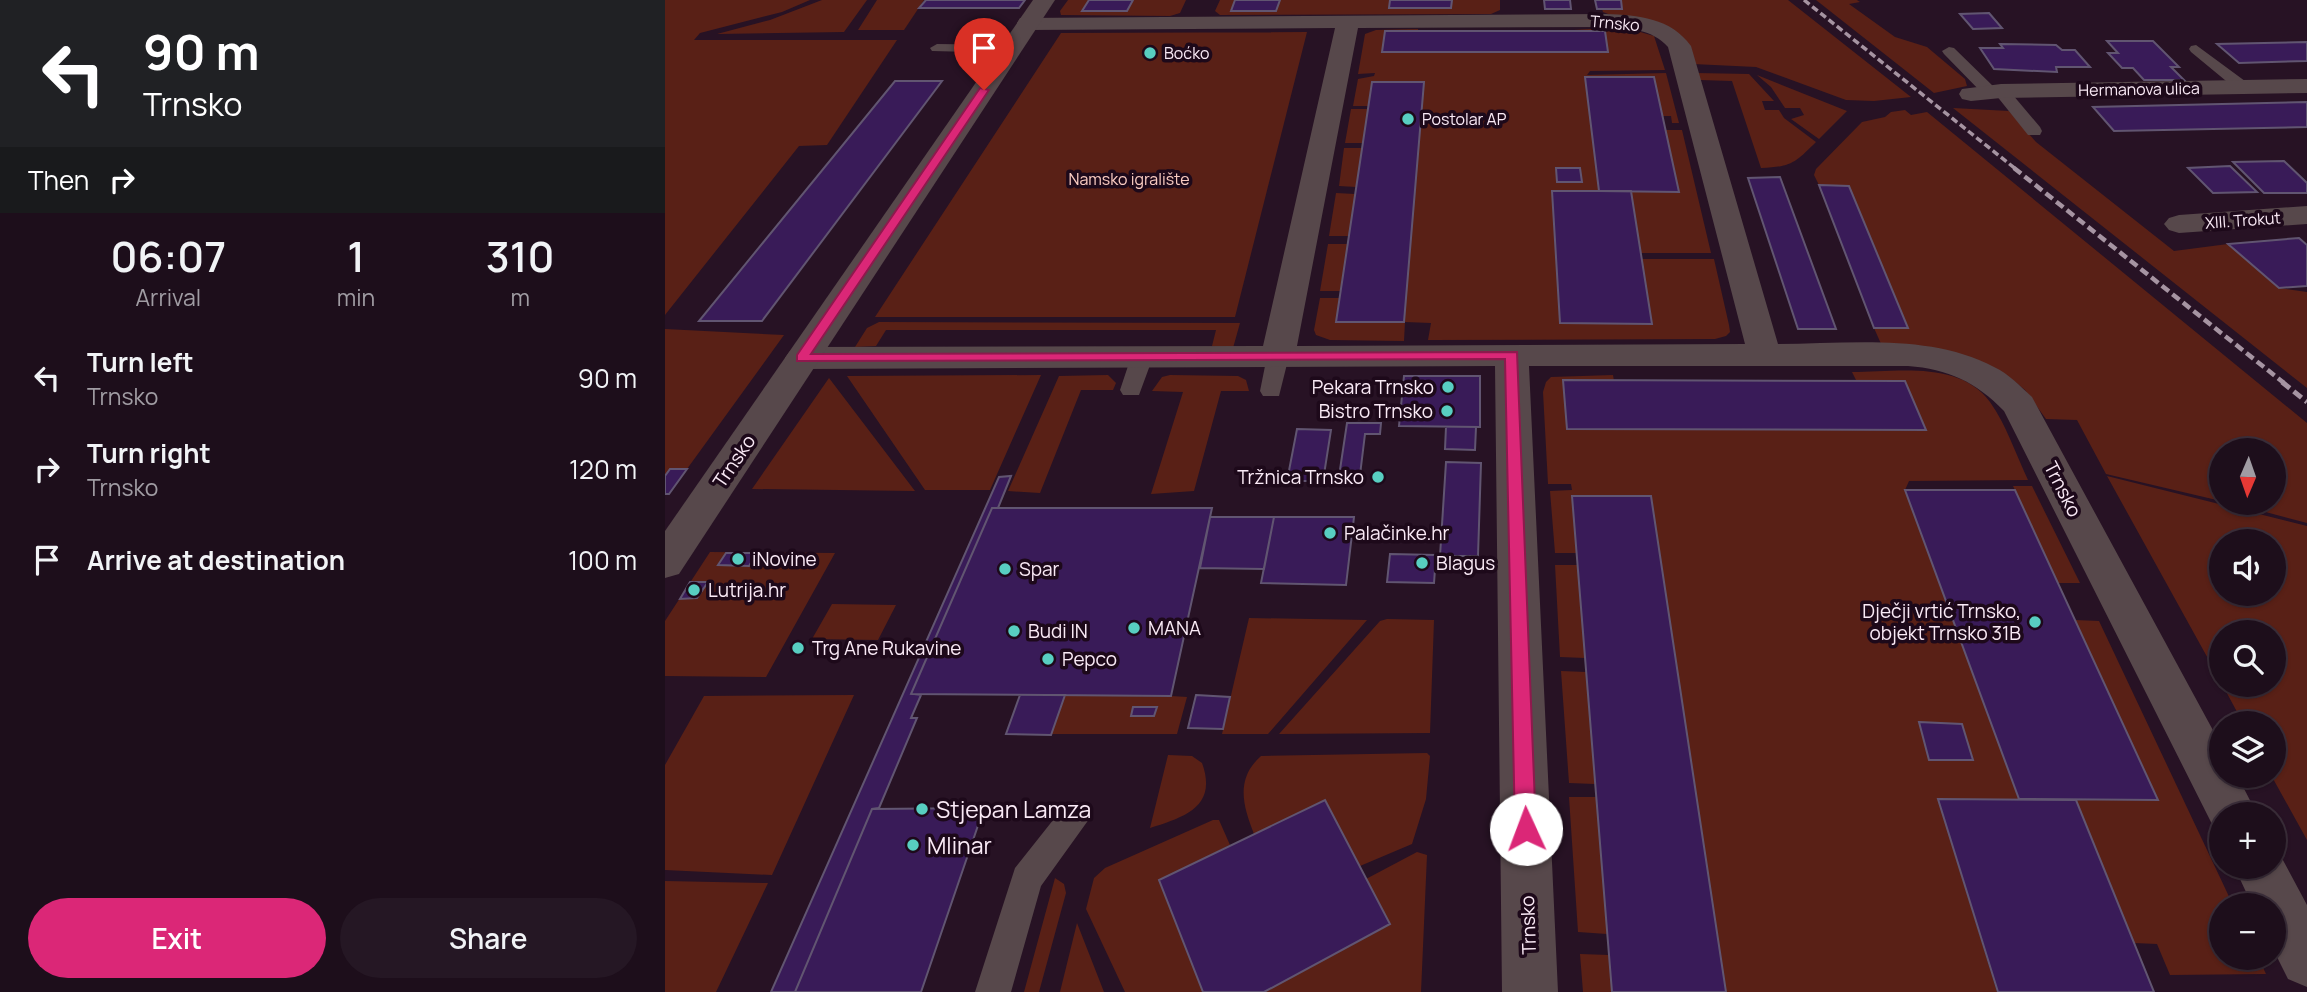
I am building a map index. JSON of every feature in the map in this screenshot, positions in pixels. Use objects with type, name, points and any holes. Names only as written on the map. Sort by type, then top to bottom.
[{"type":"street","points":[[1193,22],[1203,0]]},
{"type":"street","name":"Trnsko","points":[[665,563],[1036,12],[1193,22],[1348,21],[1518,10],[1636,23],[1657,28],[1674,38],[1679,46],[1764,354]]},
{"type":"street","points":[[1278,356],[1348,21]]},
{"type":"street","name":"Hermanova ulica","points":[[1987,92],[2307,86]]},
{"type":"street","name":"XIII. Trokut","points":[[2179,225],[2307,215]]},
{"type":"street","name":"Trnsko","points":[[801,358],[1874,354],[1947,359],[1972,368],[2006,391],[2019,405],[2226,802]]},
{"type":"street","name":"Trnsko","points":[[1512,355],[1530,992]]},
{"type":"street","points":[[2266,879],[2307,960]]},
{"type":"lane","points":[[937,48],[1011,49]]},
{"type":"lane","points":[[2196,49],[2243,87]]},
{"type":"lane","points":[[1949,51],[1987,92],[2034,131]]},
{"type":"lane","points":[[1271,391],[1278,356]]},
{"type":"lane","points":[[1131,390],[1142,357]]},
{"type":"lane","points":[[993,992],[1027,879],[1076,815]]},
{"type":"green space","points":[[665,0],[810,0],[782,12],[700,33],[694,40],[897,40],[827,145],[799,146],[665,315]]},
{"type":"green space","points":[[822,0],[867,0],[844,32],[717,34],[770,20]]},
{"type":"green space","points":[[877,0],[924,0],[904,30],[858,30]]},
{"type":"green space","points":[[1068,0],[1089,0],[1083,11],[1127,11],[1133,0],[1186,0],[1180,13],[1170,16],[1061,15],[1060,11]]},
{"type":"green space","points":[[1220,0],[1235,0],[1232,11],[1276,11],[1280,0],[1390,0],[1389,8],[1451,8],[1452,0],[1500,0],[1500,10],[1491,14],[1220,15],[1215,11]]},
{"type":"green space","points":[[1621,0],[1788,0],[1911,97],[1874,101],[1846,100],[1756,67],[1693,64],[1684,43],[1603,12],[1602,9],[1622,9]]},
{"type":"green space","points":[[1816,0],[1857,0],[1860,2],[1849,4],[1895,37],[1927,47],[1965,79],[1967,86],[1934,93]]},
{"type":"green space","points":[[1418,29],[1385,32],[1382,52],[1608,52],[1604,31],[1574,29],[1630,29],[1654,36],[1665,70],[1590,71],[1587,75],[1666,73],[1679,123],[1672,123],[1671,116],[1662,116],[1653,77],[1585,77],[1599,191],[1552,192],[1560,323],[1652,324],[1642,259],[1714,259],[1730,332],[1715,339],[1428,340],[1431,323],[1405,322],[1404,341],[1330,340],[1316,335],[1314,330],[1320,298],[1339,298],[1336,322],[1404,322],[1424,82],[1373,82],[1369,106],[1353,106],[1358,79],[1374,76],[1375,73],[1358,74],[1365,34],[1376,30]]},
{"type":"green space","name":"Namsko igralište","points":[[1307,32],[1235,317],[875,317],[1061,33]]},
{"type":"green space","points":[[1696,73],[1749,74],[1774,101],[1762,101],[1765,110],[1779,110],[1784,118],[1816,142],[1792,162],[1761,168],[1732,81],[1700,80]]},
{"type":"green space","points":[[1757,75],[1847,111],[1819,139],[1791,119],[1804,115],[1800,108],[1785,108],[1771,87]]},
{"type":"green space","points":[[1953,108],[2009,111],[2036,142],[2174,251],[2228,244],[2279,288],[2307,292],[2307,388]]},
{"type":"green space","points":[[1351,109],[1368,109],[1363,143],[1345,143]]},
{"type":"green space","points":[[1905,110],[1911,115],[1927,112],[2307,423],[2307,523],[2277,515],[2286,515],[2286,438],[2209,438],[2209,498],[2106,474],[2077,420],[2046,419],[2025,390],[2013,380],[1882,346],[1874,328],[1908,327],[1849,186],[1819,185],[1814,175],[1816,169],[1862,122],[1885,117],[1891,112]]},
{"type":"green space","points":[[1665,130],[1682,130],[1711,253],[1641,253],[1631,192],[1679,192]]},
{"type":"green space","points":[[1344,148],[1362,148],[1356,187],[1339,186]]},
{"type":"green space","points":[[1336,193],[1355,194],[1349,236],[1329,236]]},
{"type":"green space","points":[[1328,244],[1348,244],[1340,291],[1320,291]]},
{"type":"green space","points":[[879,322],[1240,323],[1233,348],[1212,346],[1216,330],[886,330],[876,346],[855,347],[867,328]]},
{"type":"green space","points":[[665,329],[784,335],[687,469],[670,469],[665,476]]},
{"type":"green space","points":[[1926,371],[1962,380],[1977,389],[1990,402],[2001,420],[2028,480],[1909,481],[1905,490],[2019,799],[1938,799],[1997,992],[1726,992],[1651,497],[1572,496],[1577,553],[1555,553],[1550,491],[1572,490],[1571,484],[1548,484],[1543,392],[1551,377],[1613,375],[1614,381],[1568,429],[1925,429],[1905,381],[1856,380],[1852,372]]},
{"type":"green space","points":[[1041,375],[990,490],[925,490],[847,376]]},
{"type":"green space","points":[[1108,375],[1116,383],[1113,390],[1081,390],[1040,493],[1008,491],[1059,376]]},
{"type":"green space","points":[[1238,376],[1246,380],[1249,391],[1221,391],[1194,491],[1151,494],[1183,392],[1152,391],[1162,377]]},
{"type":"green space","points":[[829,378],[915,491],[752,489]]},
{"type":"green space","points":[[2107,476],[2209,502],[2209,515],[2263,515],[2307,526],[2307,840],[2278,788],[2286,788],[2286,711],[2237,711],[2229,697],[2286,697],[2286,620],[2209,620],[2209,660]]},
{"type":"green space","points":[[2013,486],[2032,486],[2080,583],[2058,583]]},
{"type":"green space","points":[[710,552],[835,553],[766,677],[665,676],[665,621]]},
{"type":"green space","points":[[1555,565],[1578,565],[1585,658],[1560,657]]},
{"type":"green space","points":[[832,604],[896,605],[878,640],[812,639]]},
{"type":"green space","points":[[1249,618],[1367,620],[1268,734],[1222,734]]},
{"type":"green space","points":[[1434,620],[1430,733],[1279,734],[1380,621]]},
{"type":"green space","points":[[2075,620],[2099,621],[2209,854],[2209,879],[2221,879],[2227,893],[2209,893],[2209,970],[2264,970],[2266,974],[2170,975],[2157,944],[2134,943],[2076,800],[2158,799]]},
{"type":"green space","points":[[1561,671],[1586,672],[1595,784],[1569,783]]},
{"type":"green space","points":[[854,695],[772,875],[665,870],[665,765],[704,696]]},
{"type":"green space","points":[[1020,695],[1187,697],[1177,734],[1006,734]]},
{"type":"green space","points":[[1427,753],[1430,756],[1426,799],[1412,844],[1360,866],[1254,834],[1245,803],[1244,783],[1247,774],[1261,756]]},
{"type":"green space","points":[[1168,755],[1192,756],[1202,763],[1206,778],[1205,790],[1202,800],[1195,808],[1150,828]]},
{"type":"green space","points":[[1569,797],[1597,797],[1607,934],[1578,932]]},
{"type":"green space","points":[[1213,820],[1219,820],[1230,845],[1159,881],[1203,992],[1125,992],[1086,909],[1094,878],[1105,868]]},
{"type":"green space","points":[[1417,852],[1427,855],[1421,992],[1264,992],[1390,925],[1366,879]]},
{"type":"green space","points":[[1055,878],[1064,884],[1066,893],[1039,992],[1024,992]]},
{"type":"green space","points":[[665,881],[768,883],[716,992],[665,992]]},
{"type":"green space","points":[[1077,923],[1104,992],[1060,992]]},
{"type":"green space","points":[[1580,954],[1609,955],[1612,992],[1583,992]]},
{"type":"building","points":[[926,0],[1025,0],[1019,8],[919,8]]},
{"type":"building","points":[[1089,0],[1133,0],[1127,11],[1082,11]]},
{"type":"building","points":[[1235,0],[1280,0],[1276,11],[1231,11]]},
{"type":"building","points":[[1390,0],[1452,0],[1451,8],[1389,8]]},
{"type":"building","points":[[1544,0],[1570,0],[1571,9],[1545,9]]},
{"type":"building","points":[[1595,0],[1621,0],[1622,9],[1597,9]]},
{"type":"building","points":[[1989,13],[2002,28],[1973,29],[1960,14]]},
{"type":"building","points":[[1385,31],[1605,31],[1608,52],[1382,52]]},
{"type":"building","points":[[2107,41],[2153,41],[2179,67],[2171,67],[2184,80],[2144,80],[2133,68],[2122,68],[2108,53],[2118,53]]},
{"type":"building","points":[[2307,42],[2307,61],[2239,63],[2217,44]]},
{"type":"building","points":[[2000,44],[2056,45],[2062,50],[2075,50],[2090,67],[2056,67],[2057,72],[1994,69],[1980,48],[2003,48]]},
{"type":"building","points":[[1585,77],[1654,77],[1679,192],[1599,191]]},
{"type":"building","points":[[895,81],[942,81],[762,321],[699,321]]},
{"type":"building","points":[[1372,82],[1424,82],[1404,322],[1336,322]]},
{"type":"building","points":[[2307,102],[2307,127],[2114,131],[2093,107]]},
{"type":"building","points":[[2284,161],[2307,183],[2307,193],[2264,193],[2233,162]]},
{"type":"building","points":[[2230,166],[2257,192],[2213,193],[2188,168]]},
{"type":"building","points":[[1556,168],[1580,168],[1582,182],[1557,182]]},
{"type":"building","points":[[1780,177],[1836,329],[1798,329],[1748,178]]},
{"type":"building","points":[[1819,185],[1849,186],[1908,328],[1874,328]]},
{"type":"building","points":[[1552,191],[1631,191],[1652,324],[1560,323]]},
{"type":"building","points":[[2299,238],[2307,245],[2307,286],[2279,288],[2228,244]]},
{"type":"building","points":[[1404,376],[1480,376],[1480,427],[1399,426]]},
{"type":"building","points":[[1563,380],[1905,381],[1926,430],[1567,429]]},
{"type":"building","points":[[1347,423],[1381,423],[1380,434],[1365,434],[1359,483],[1338,483]]},
{"type":"building","points":[[1446,427],[1476,427],[1475,450],[1445,449]]},
{"type":"building","points":[[1297,429],[1331,430],[1323,481],[1287,481]]},
{"type":"building","points":[[1446,462],[1481,463],[1478,556],[1440,556]]},
{"type":"building","points":[[670,469],[687,469],[669,494],[665,494],[665,476]]},
{"type":"building","points":[[1011,476],[998,508],[992,508],[911,694],[921,695],[911,718],[917,718],[879,808],[872,809],[795,992],[771,992],[999,477]]},
{"type":"building","points":[[1905,490],[2015,490],[2158,800],[2019,799]]},
{"type":"building","points":[[1572,496],[1651,496],[1726,992],[1612,992]]},
{"type":"building","points":[[992,508],[1212,508],[1171,696],[911,694]]},
{"type":"building","points":[[1210,517],[1274,517],[1264,569],[1200,568]]},
{"type":"building","points":[[1274,517],[1354,517],[1346,585],[1261,583]]},
{"type":"building","name":"iNovine","points":[[726,553],[757,553],[749,566],[718,565]]},
{"type":"building","points":[[1390,554],[1436,555],[1434,583],[1387,582]]},
{"type":"building","name":"Lutrija.hr","points":[[690,582],[708,582],[697,598],[680,599]]},
{"type":"building","points":[[1020,695],[1065,695],[1051,735],[1006,734]]},
{"type":"building","points":[[1196,695],[1230,697],[1223,729],[1188,728]]},
{"type":"building","points":[[1133,707],[1157,707],[1154,716],[1131,716]]},
{"type":"building","points":[[1919,722],[1962,724],[1973,760],[1929,760]]},
{"type":"building","points":[[1938,799],[2076,800],[2154,992],[1998,992]]},
{"type":"building","points":[[1325,800],[1390,924],[1264,992],[1203,992],[1159,880]]},
{"type":"building","points":[[984,808],[921,992],[795,992],[872,809]]},
{"type":"railway","points":[[1804,0],[2017,170]]},
{"type":"railway","points":[[2014,168],[2284,383]]},
{"type":"railway","points":[[2282,382],[2307,402]]},
{"type":"place","name":"Boćko","points":[[1150,53]]},
{"type":"place","name":"Postolar AP","points":[[1408,119]]},
{"type":"place","name":"Pekara Trnsko","points":[[1448,387]]},
{"type":"place","name":"Bistro Trnsko","points":[[1447,411]]},
{"type":"place","name":"Tržnica Trnsko","points":[[1378,477]]},
{"type":"place","name":"Palačinke.hr","points":[[1330,533]]},
{"type":"place","name":"iNovine","points":[[738,559]]},
{"type":"place","name":"Blagus","points":[[1422,563]]},
{"type":"place","name":"Spar","points":[[1005,569]]},
{"type":"place","name":"Lutrija.hr","points":[[694,590]]},
{"type":"place","name":"Dječji vrtić Trnsko, objekt Trnsko 31B","points":[[2035,622]]},
{"type":"place","name":"MANA","points":[[1134,628]]},
{"type":"place","name":"Budi IN","points":[[1014,631]]},
{"type":"place","name":"Trg Ane Rukavine","points":[[798,648]]},
{"type":"place","name":"Pepco","points":[[1048,659]]},
{"type":"place","name":"Stjepan Lamza","points":[[922,809]]},
{"type":"place","name":"Mlinar","points":[[913,845]]},
{"type":"route","points":[[984,90],[801,358],[1512,355],[1526,829]]}]
